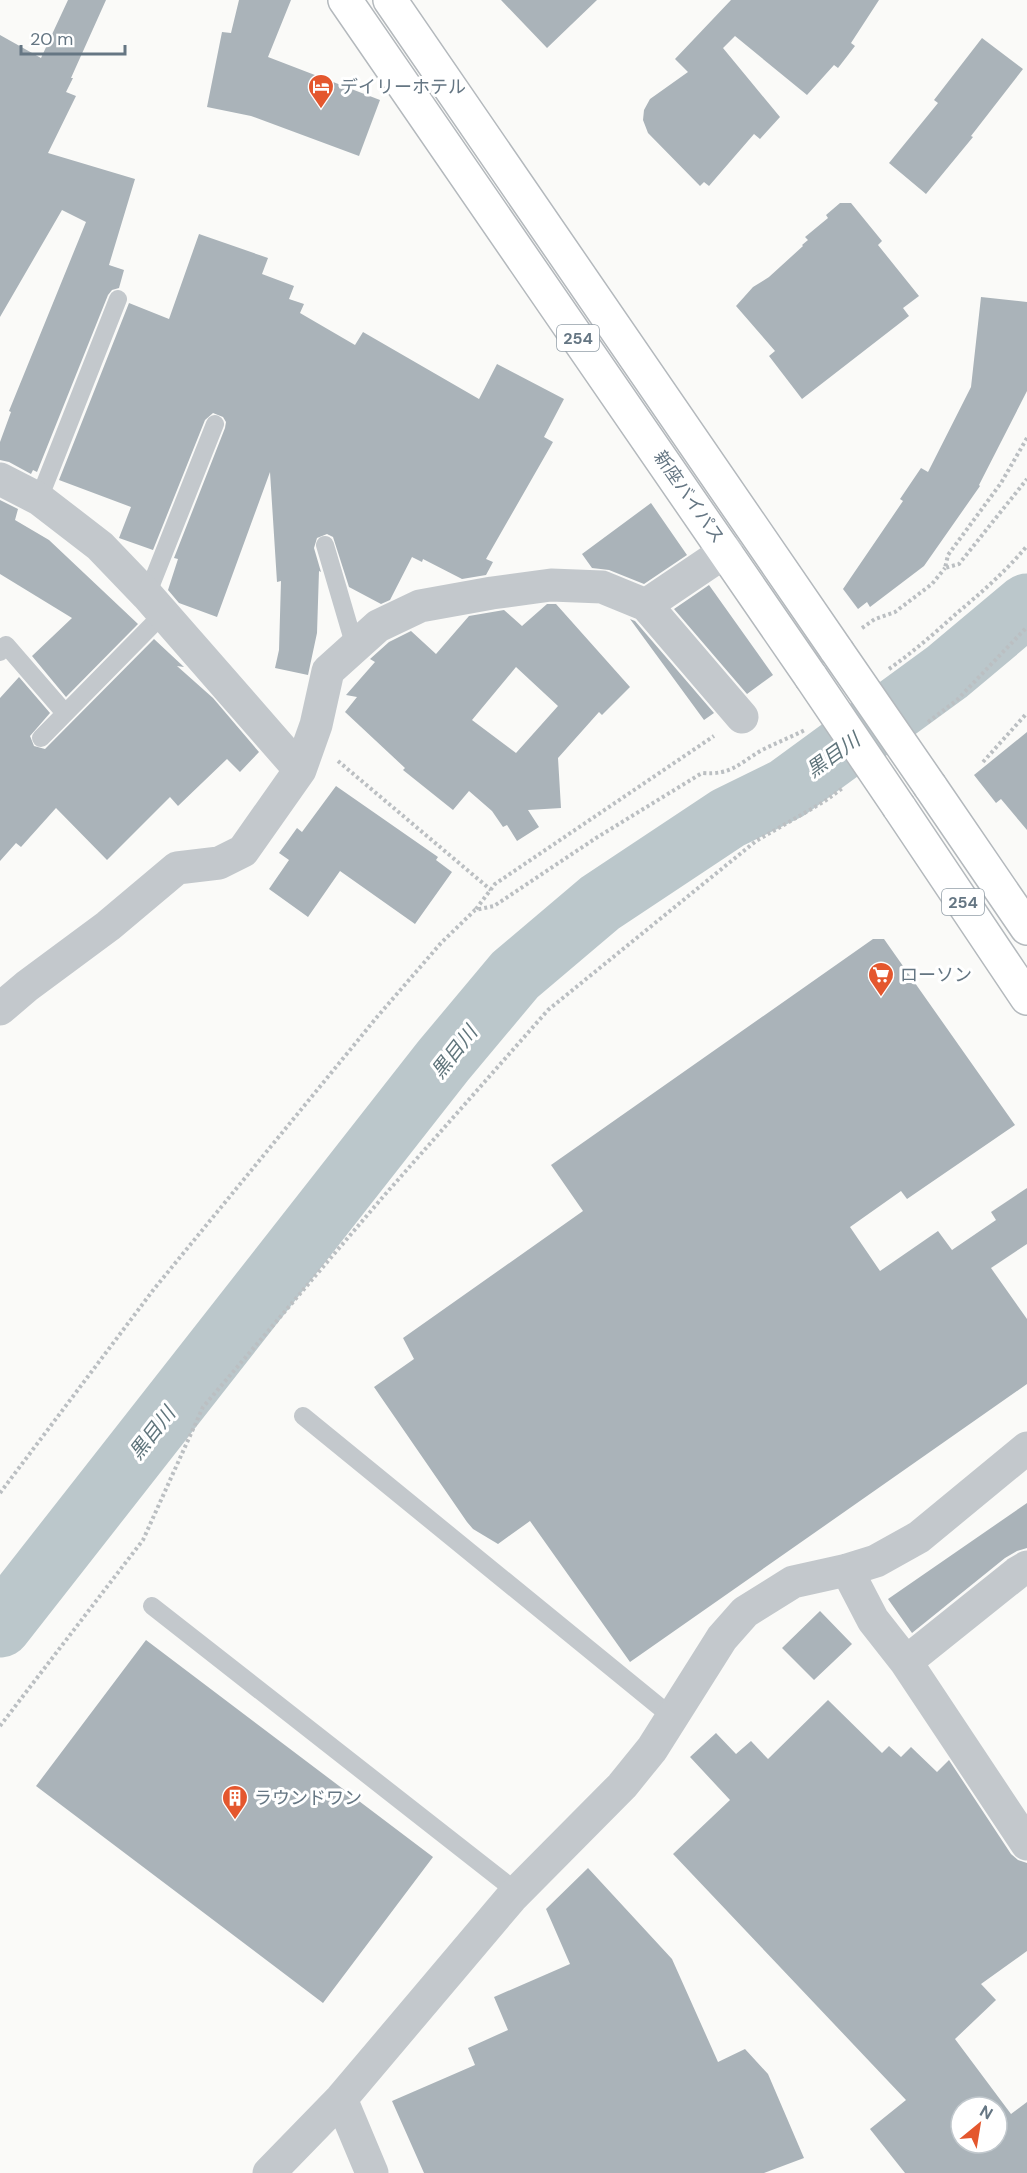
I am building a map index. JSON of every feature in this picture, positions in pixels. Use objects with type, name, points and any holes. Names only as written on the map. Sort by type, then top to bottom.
[{"type":"highway","name":"新座バイパス","points":[[345,0],[726,551],[1027,998]]},
{"type":"highway","name":"新座バイパス","points":[[390,0],[930,786],[1021,906]]},
{"type":"street","points":[[0,480],[39,499],[100,546],[155,604],[300,770]]},
{"type":"street","points":[[646,605],[726,551]]},
{"type":"street","points":[[0,1009],[108,926],[177,868],[219,862],[243,851],[300,770],[316,725],[328,671],[378,626],[420,606],[492,592],[551,585],[602,587],[646,605],[742,717]]},
{"type":"street","points":[[269,2173],[341,2099],[517,1892],[622,1786],[652,1749],[722,1638],[745,1612],[793,1582],[876,1561],[919,1537],[1027,1448]]},
{"type":"street","points":[[906,1662],[1027,1567]]},
{"type":"street","points":[[847,1570],[873,1620],[906,1662],[1027,1844]]},
{"type":"street","points":[[341,2099],[372,2173]]},
{"type":"lane","points":[[39,499],[118,299]]},
{"type":"lane","points":[[41,738],[66,713],[155,604],[215,424]]},
{"type":"lane","points":[[325,545],[355,647]]},
{"type":"lane","points":[[0,652],[6,645],[66,713]]},
{"type":"lane","points":[[303,1416],[672,1717]]},
{"type":"lane","points":[[152,1606],[517,1892]]},
{"type":"path","points":[[835,647],[875,619],[895,612],[932,584],[945,568],[948,555],[1001,483],[1027,438]]},
{"type":"path","points":[[945,568],[959,564],[1027,479]]},
{"type":"path","points":[[882,674],[910,654],[981,592],[1013,563],[1027,546]]},
{"type":"path","points":[[919,729],[957,700],[1027,627]]},
{"type":"path","points":[[983,762],[1027,713]]},
{"type":"path","points":[[0,1493],[154,1289],[377,1017],[441,943],[475,910],[495,884],[742,717]]},
{"type":"path","points":[[475,910],[494,906],[596,838],[702,773],[717,774],[730,771],[762,750],[807,729]]},
{"type":"path","points":[[311,738],[491,890]]},
{"type":"path","points":[[0,1726],[144,1540],[203,1407],[382,1198],[548,1010],[756,841],[825,801],[853,780]]},
{"type":"building","points":[[68,0],[106,0],[66,92],[76,96],[48,153],[135,179],[109,265],[124,270],[119,288],[112,290],[108,295],[37,472],[33,470],[31,474],[9,462],[0,460],[0,442],[11,412],[9,411],[86,222],[62,210],[0,317],[0,35],[41,58]]},
{"type":"building","points":[[239,0],[291,0],[268,57],[380,100],[359,156],[251,116],[207,107],[222,32],[231,33]]},
{"type":"building","points":[[501,0],[597,0],[547,48]]},
{"type":"building","points":[[731,0],[879,0],[851,43],[855,46],[838,68],[834,65],[807,95],[735,36],[723,48],[780,117],[760,139],[754,134],[709,186],[704,182],[700,186],[648,133],[643,120],[644,110],[650,99],[688,72],[675,59]]},
{"type":"building","points":[[982,38],[1023,69],[971,136],[973,137],[926,194],[889,163],[938,103],[934,100]]},
{"type":"building","points":[[840,203],[851,203],[882,241],[878,245],[919,296],[903,308],[909,316],[802,399],[769,356],[775,351],[736,306],[753,287],[769,277],[803,246],[808,240],[805,237],[828,218],[826,215]]},
{"type":"building","points":[[199,234],[268,258],[262,274],[294,286],[289,299],[304,304],[300,313],[355,345],[363,332],[479,399],[497,364],[564,399],[544,437],[553,442],[486,559],[493,562],[486,575],[462,579],[423,559],[422,562],[412,557],[390,600],[381,604],[349,587],[333,537],[327,534],[317,538],[314,548],[321,572],[319,571],[317,633],[308,675],[275,668],[279,650],[281,581],[277,582],[270,472],[217,617],[179,603],[168,590],[178,559],[174,558],[225,428],[226,422],[223,417],[213,413],[205,420],[153,550],[119,538],[131,507],[59,480],[129,303],[169,319]]},
{"type":"building","points":[[981,297],[1027,302],[1027,391],[980,486],[924,566],[870,607],[867,602],[858,609],[843,589],[903,501],[900,499],[921,468],[928,472],[971,387]]},
{"type":"building","points":[[0,500],[18,509],[15,520],[49,540],[138,624],[66,697],[32,656],[72,618],[0,574]]},
{"type":"building","points":[[651,503],[687,555],[644,584],[609,570],[592,568],[582,554]]},
{"type":"building","points":[[709,585],[773,675],[747,694],[674,609]]},
{"type":"building","points":[[547,604],[556,604],[630,687],[602,715],[599,712],[558,758],[561,808],[528,810],[539,827],[517,841],[507,825],[503,827],[492,811],[469,791],[453,810],[403,770],[405,768],[345,712],[357,697],[346,695],[375,662],[370,659],[389,642],[411,631],[436,654],[469,616],[504,610],[522,626]],"holes":[[[516,667],[558,706],[516,753],[472,720]]]},
{"type":"building","points":[[630,619],[635,621],[714,713],[704,720]]},
{"type":"building","points":[[154,639],[184,667],[177,666],[213,698],[259,752],[240,772],[227,759],[178,806],[170,797],[107,860],[56,808],[21,847],[16,843],[0,861],[0,698],[19,677],[50,713],[30,736],[34,746],[45,749]]},
{"type":"building","points":[[1027,732],[1027,830],[1001,799],[996,803],[974,775]]},
{"type":"building","points":[[336,786],[438,857],[436,860],[452,872],[415,924],[340,871],[308,917],[269,889],[289,860],[279,853],[297,828],[302,832]]},
{"type":"building","points":[[873,939],[884,939],[1015,1125],[907,1199],[901,1191],[850,1227],[880,1271],[938,1231],[952,1250],[996,1220],[991,1212],[1027,1188],[1027,1244],[991,1268],[1027,1319],[1027,1384],[630,1662],[530,1521],[498,1544],[473,1529],[374,1387],[414,1359],[403,1338],[583,1211],[551,1165]]},
{"type":"building","points":[[1027,1503],[1027,1548],[1005,1558],[912,1633],[888,1599]]},
{"type":"building","points":[[820,1611],[852,1644],[814,1680],[782,1648]]},
{"type":"building","name":"ラウンドワン","points":[[146,1640],[433,1857],[323,2003],[36,1786]]},
{"type":"building","points":[[828,1700],[882,1753],[889,1746],[901,1757],[911,1747],[937,1772],[949,1760],[1011,1854],[1027,1863],[1027,1951],[981,1984],[996,2000],[955,2039],[997,2095],[949,2095],[949,2155],[1009,2155],[1009,2111],[1011,2114],[1027,2102],[1027,2173],[905,2173],[870,2129],[906,2100],[673,1854],[730,1800],[690,1757],[716,1733],[736,1754],[751,1741],[768,1759]]},
{"type":"building","points":[[588,1868],[672,1959],[718,2062],[745,2049],[768,2074],[804,2158],[764,2173],[424,2173],[392,2101],[475,2065],[468,2048],[508,2030],[494,1997],[570,1964],[546,1909]]},
{"type":"waterway","name":"黒目川","points":[[0,1626],[443,1061],[515,975],[600,903],[728,818],[787,789],[947,672],[1027,605]]},
{"type":"place","name":"デイリーホテル","points":[[321,110]]},
{"type":"place","name":"ローソン","points":[[881,998]]},
{"type":"place","name":"ラウンドワン","points":[[235,1821]]}]
